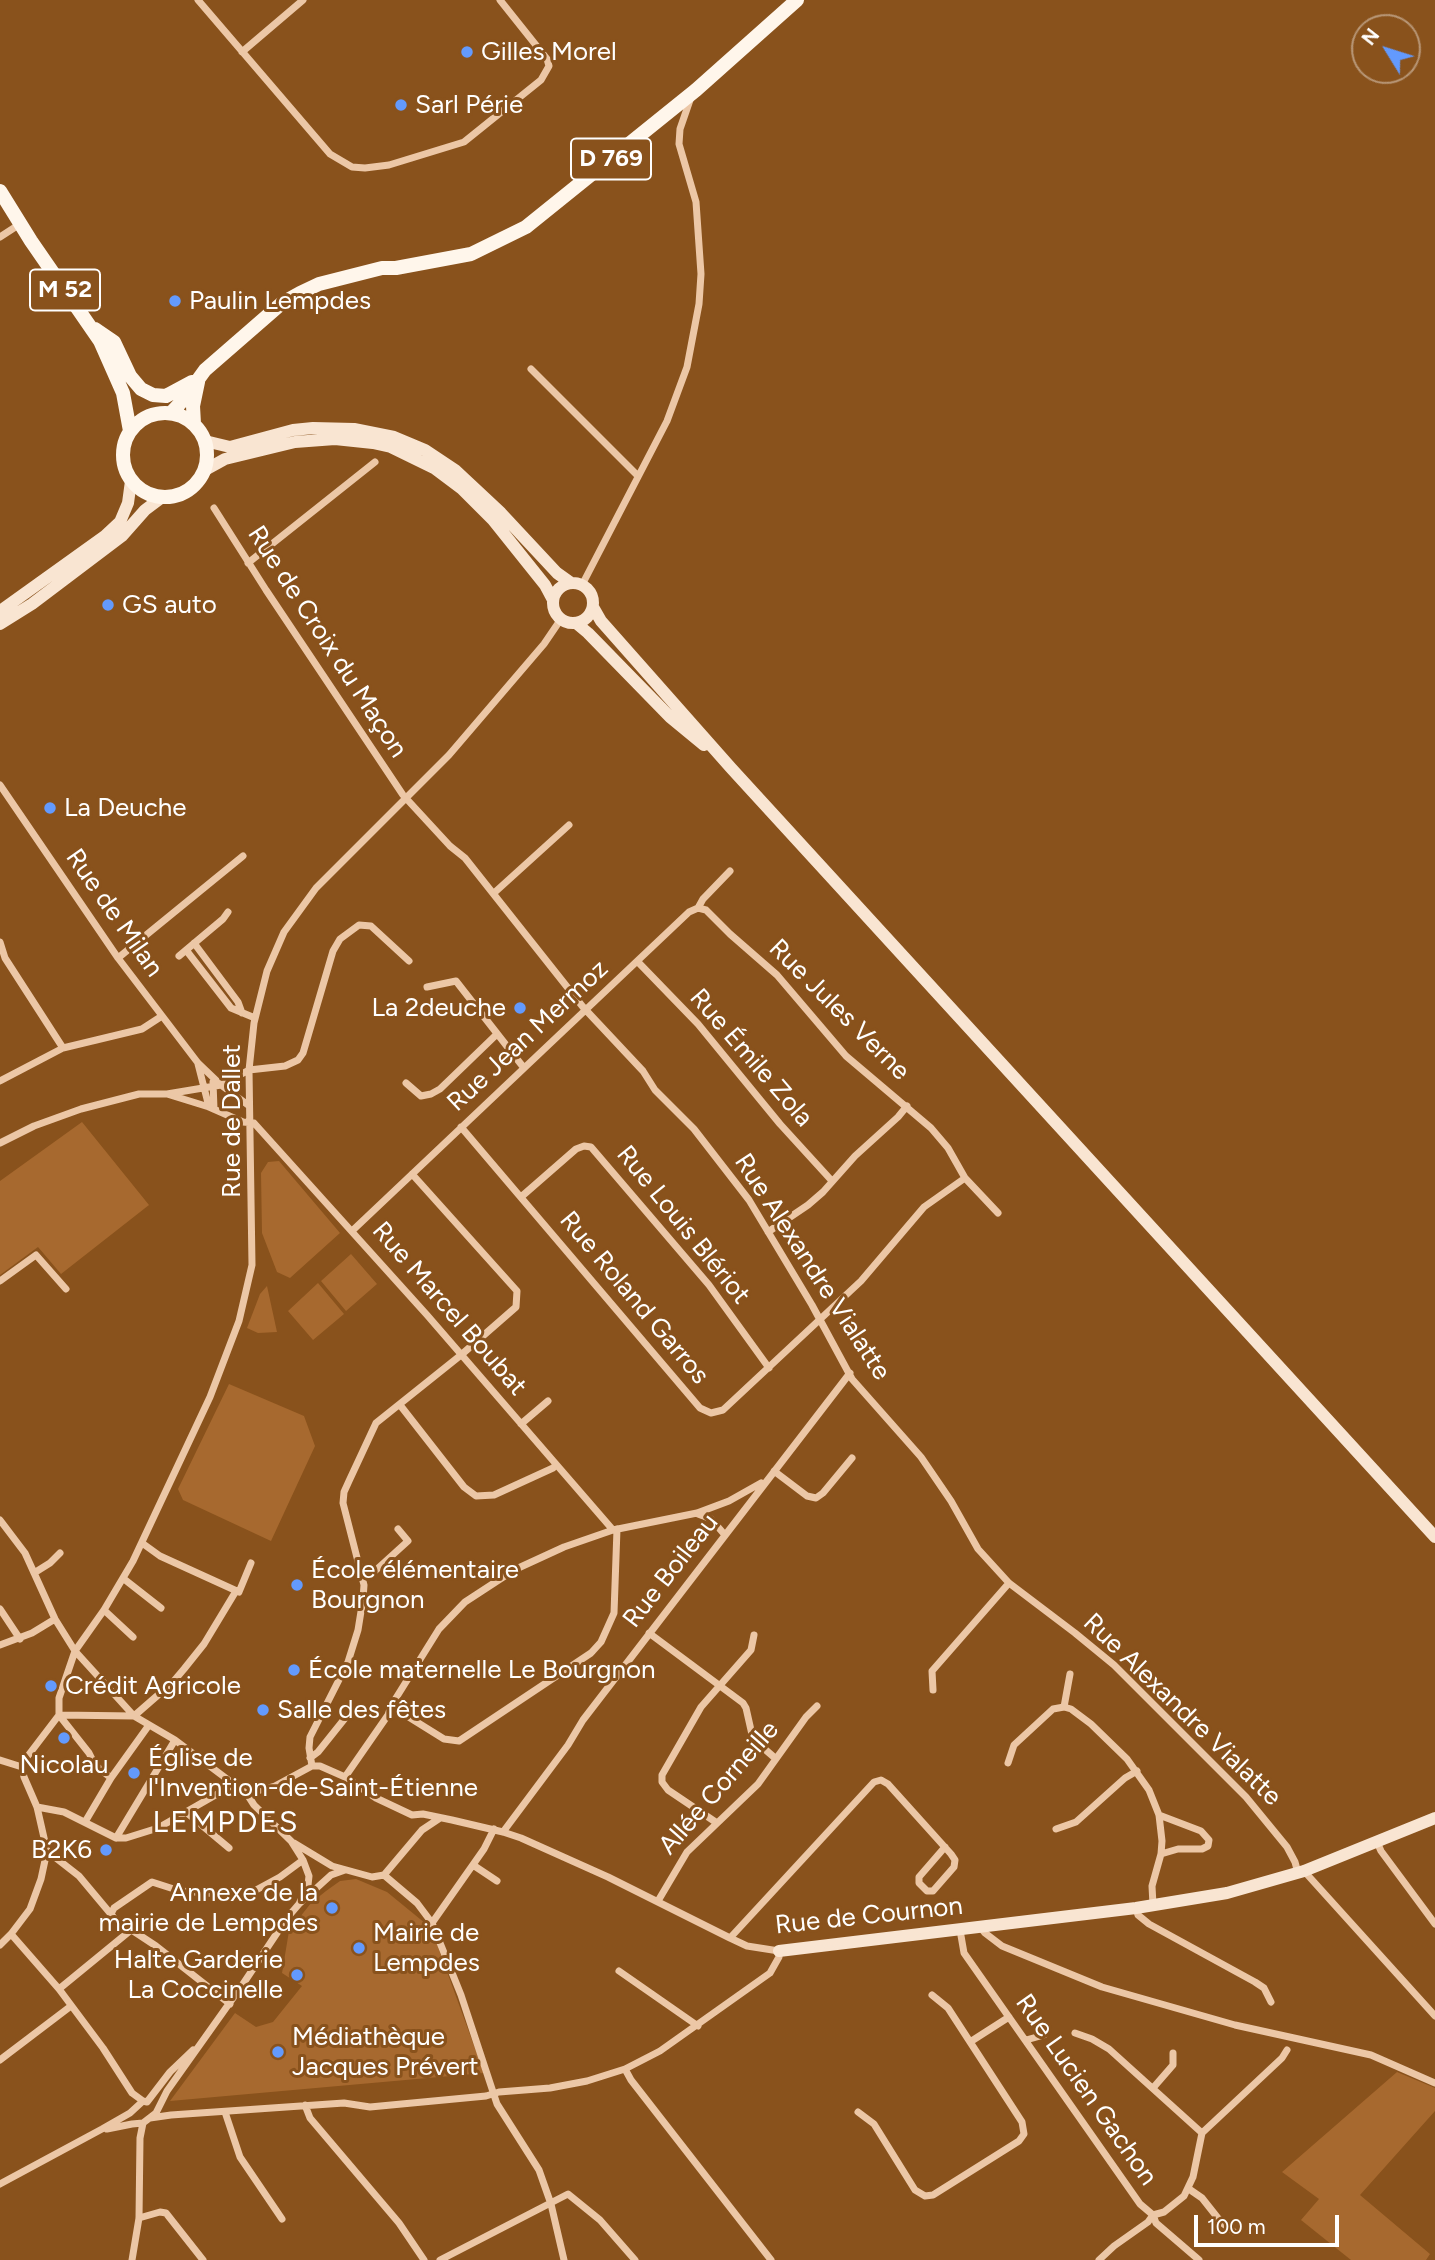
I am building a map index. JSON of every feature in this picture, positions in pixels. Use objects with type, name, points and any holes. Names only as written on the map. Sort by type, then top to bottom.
[{"type":"main road","name":"D 769","points":[[171,413],[199,377],[282,303],[319,284],[382,268],[396,268],[471,254],[526,227],[695,90],[797,0]]},
{"type":"main road","name":"M 52","points":[[0,191],[108,356],[123,393],[130,431]]},
{"type":"main road","points":[[91,327],[114,341],[135,383],[153,395],[166,396],[199,377]]},
{"type":"main road","points":[[194,425],[193,406],[199,377]]},
{"type":"main road","points":[[123,393],[152,415]]},
{"type":"main road","points":[[171,413],[194,425],[205,441],[205,470],[195,486],[180,496],[162,498],[144,493],[131,481],[125,472],[122,451],[130,431],[140,421],[152,415],[171,413]]},
{"type":"main road","points":[[205,441],[230,447],[293,430],[333,427],[373,432],[401,440],[440,460],[469,482],[557,573],[590,592],[593,607],[601,621],[731,768],[1435,1537]]},
{"type":"main road","points":[[205,470],[225,459],[295,442],[345,439],[391,447],[435,468],[468,494],[545,585],[561,619],[576,623],[588,633],[670,717],[731,768]]},
{"type":"main road","points":[[0,624],[32,604],[108,540],[128,503],[131,481]]},
{"type":"main road","points":[[0,611],[108,540],[130,529],[145,510],[162,498]]},
{"type":"main road","points":[[553,600],[562,587],[577,584]]},
{"type":"main road","points":[[576,623],[585,619],[593,607]]},
{"type":"main road","name":"Rue de Cournon","points":[[779,1951],[981,1928],[1227,1894],[1301,1872],[1435,1818]]},
{"type":"street","points":[[198,0],[312,135],[338,161],[352,167],[365,168],[389,165],[464,142],[541,80],[549,66],[547,59],[500,0]]},
{"type":"street","points":[[242,52],[303,0]]},
{"type":"street","points":[[577,584],[667,421],[687,367],[699,304],[701,274],[696,202],[680,144],[680,129],[695,90]]},
{"type":"street","points":[[0,237],[20,225]]},
{"type":"street","points":[[531,369],[638,476]]},
{"type":"street","points":[[248,563],[375,462]]},
{"type":"street","name":"Rue de Croix du Maçon","points":[[214,508],[248,563],[407,798]]},
{"type":"street","name":"Rue de Dallet","points":[[59,1715],[59,1698],[75,1651],[124,1579],[142,1543],[205,1408],[239,1321],[250,1278],[252,1255],[249,1069],[255,1018],[267,971],[284,932],[333,870],[458,744],[544,644],[561,619]]},
{"type":"street","name":"Rue de Milan","points":[[0,785],[118,957],[198,1063],[217,1086],[248,1105]]},
{"type":"street","name":"Rue Alexandre Vialatte","points":[[407,798],[450,846],[465,858],[586,1010],[643,1071],[655,1090],[708,1145],[749,1200],[852,1379],[921,1457],[951,1502],[973,1542],[1009,1583],[1114,1665],[1246,1797],[1272,1828],[1301,1872],[1435,2016]]},
{"type":"street","points":[[494,893],[569,825]]},
{"type":"street","points":[[118,957],[243,856]]},
{"type":"street","name":"Rue Jean Mermoz","points":[[352,1231],[690,912],[698,908],[703,899],[730,871]]},
{"type":"street","name":"Rue Jules Verne","points":[[698,908],[706,910],[787,984],[846,1056],[939,1137],[965,1178],[998,1213]]},
{"type":"street","points":[[228,912],[183,953],[231,1008],[255,1018]]},
{"type":"street","points":[[0,1143],[34,1126],[81,1108],[139,1094],[167,1094],[217,1086],[249,1069],[285,1066],[298,1060],[303,1053],[333,951],[340,939],[352,928],[359,925],[371,926],[409,961]]},
{"type":"street","points":[[0,942],[5,958],[63,1048]]},
{"type":"street","points":[[194,943],[238,1002],[242,1013]]},
{"type":"street","name":"Rue Émile Zola","points":[[638,962],[698,1024],[780,1124],[832,1181]]},
{"type":"street","points":[[426,987],[456,981],[524,1068]]},
{"type":"street","points":[[0,1081],[63,1048],[142,1029],[162,1016]]},
{"type":"street","points":[[405,1083],[421,1096],[431,1094],[440,1089],[497,1034]]},
{"type":"street","name":"Rue de Milan","points":[[198,1063],[211,1108]]},
{"type":"street","points":[[211,1108],[217,1086]]},
{"type":"street","name":"Rue Marcel Boubat","points":[[167,1094],[254,1123],[615,1529]]},
{"type":"street","points":[[768,1232],[808,1205],[907,1107]]},
{"type":"street","name":"Rue Roland Garros","points":[[461,1127],[700,1408],[711,1413],[723,1410],[861,1281],[931,1200],[965,1178]]},
{"type":"street","name":"Rue Louis Blériot","points":[[521,1197],[576,1149],[591,1147],[709,1285],[769,1368]]},
{"type":"street","points":[[311,1762],[310,1737],[355,1645],[365,1585],[346,1519],[344,1492],[376,1423],[516,1307],[517,1291],[412,1174]]},
{"type":"street","points":[[0,1281],[36,1255],[66,1289]]},
{"type":"street","name":"Rue Boileau","points":[[503,1832],[568,1745],[583,1720],[850,1373]]},
{"type":"street","points":[[521,1424],[548,1401]]},
{"type":"street","points":[[400,1405],[464,1487],[476,1496],[494,1495],[556,1465]]},
{"type":"street","points":[[774,1471],[807,1496],[816,1498],[852,1458]]},
{"type":"street","points":[[345,1777],[388,1715],[439,1629],[465,1602],[496,1581],[547,1554],[615,1529],[697,1513],[729,1501],[765,1482]]},
{"type":"street","points":[[729,1501],[736,1506],[740,1516]]},
{"type":"street","points":[[697,1513],[711,1519],[725,1535]]},
{"type":"street","points":[[0,1520],[25,1553],[55,1619],[75,1651],[134,1716],[175,1741],[247,1794],[254,1805],[291,1841],[323,1861],[372,1877],[384,1875],[422,1830],[440,1818]]},
{"type":"street","points":[[362,1577],[376,1570],[408,1541],[398,1529]]},
{"type":"street","points":[[391,1706],[444,1739],[459,1741],[591,1653],[610,1626],[614,1613],[615,1529]]},
{"type":"street","points":[[142,1543],[160,1556],[236,1591]]},
{"type":"street","points":[[34,1573],[60,1553]]},
{"type":"street","points":[[0,1945],[12,1934],[30,1909],[47,1851],[37,1807],[24,1777],[22,1767],[27,1756],[59,1715],[134,1716],[173,1682],[204,1644],[236,1591],[239,1592],[251,1563]]},
{"type":"street","points":[[124,1579],[160,1608]]},
{"type":"street","points":[[933,1690],[932,1671],[1009,1583]]},
{"type":"street","points":[[0,1609],[20,1639]]},
{"type":"street","points":[[104,1610],[133,1637]]},
{"type":"street","points":[[0,1645],[20,1639],[55,1619]]},
{"type":"street","points":[[649,1633],[746,1708],[753,1739],[775,1758]]},
{"type":"street","points":[[717,1823],[668,1790],[662,1782],[665,1770],[695,1716],[751,1650],[754,1635]]},
{"type":"street","points":[[1063,1707],[1070,1674]]},
{"type":"street","name":"Allée Corneille","points":[[658,1901],[687,1852],[758,1784],[806,1717],[817,1706]]},
{"type":"street","points":[[1008,1763],[1014,1745],[1053,1709],[1071,1709],[1091,1724],[1137,1771],[1149,1790],[1159,1815],[1161,1854],[1152,1886],[1153,1905]]},
{"type":"street","points":[[59,1715],[89,1753],[94,1765],[111,1778]]},
{"type":"street","points":[[247,1794],[275,1786],[311,1762],[346,1717]]},
{"type":"street","points":[[87,1823],[111,1778],[149,1725]]},
{"type":"street","points":[[116,1838],[175,1741]]},
{"type":"street","points":[[0,1760],[22,1767]]},
{"type":"street","points":[[311,1762],[345,1777],[388,1804],[412,1815],[422,1830]]},
{"type":"street","points":[[1056,1829],[1076,1822],[1125,1777],[1137,1771]]},
{"type":"street","points":[[730,1938],[874,1782],[881,1780],[888,1784],[945,1847],[955,1860],[954,1867],[933,1891],[928,1891],[919,1883],[919,1877],[945,1847]]},
{"type":"street","points":[[37,1807],[64,1812],[116,1838],[135,1836],[158,1828],[233,1785]]},
{"type":"street","points":[[186,1812],[229,1848]]},
{"type":"street","name":"Rue de Cournon","points":[[412,1815],[440,1818],[503,1832],[608,1877],[747,1946],[779,1951]]},
{"type":"street","points":[[1159,1815],[1201,1831],[1209,1840],[1208,1846],[1203,1849],[1178,1849],[1161,1854]]},
{"type":"street","points":[[432,1923],[473,1865],[494,1829]]},
{"type":"street","points":[[291,1841],[309,1876],[299,1904]]},
{"type":"street","points":[[1377,1842],[1435,1924]]},
{"type":"street","points":[[47,1851],[79,1876],[111,1914],[230,2004]]},
{"type":"street","points":[[111,1914],[114,1908],[152,1882],[180,1891],[239,1897],[279,1877],[303,1860]]},
{"type":"street","points":[[473,1865],[497,1881]]},
{"type":"street","points":[[132,2260],[139,2218],[140,2138],[146,2121],[162,2105],[167,2091],[230,2004],[281,1926],[299,1904],[331,1875],[345,1870]]},
{"type":"street","points":[[384,1875],[417,1903],[432,1923],[461,1995],[493,2094],[539,2170],[551,2204],[564,2260]]},
{"type":"street","points":[[1136,1908],[1138,1915],[1149,1924],[1264,1988],[1271,2002]]},
{"type":"street","points":[[981,1928],[1002,1946],[1102,1987],[1236,2025],[1371,2055],[1435,2083]]},
{"type":"street","points":[[59,1989],[131,1930]]},
{"type":"street","name":"Rue Lucien Gachon","points":[[960,1930],[964,1953],[1140,2204],[1153,2215],[1156,2223],[1199,2260]]},
{"type":"street","points":[[12,1934],[72,2006],[132,2093],[171,2115]]},
{"type":"street","points":[[103,2129],[171,2115],[344,2103],[370,2107],[587,2081],[625,2069],[660,2051],[770,1973],[779,1951]]},
{"type":"street","points":[[619,1971],[698,2025]]},
{"type":"street","points":[[858,2112],[874,2124],[915,2189],[925,2196],[933,2195],[1019,2141],[1024,2134],[1023,2122],[948,2008],[932,1995]]},
{"type":"street","points":[[1,2057],[72,2006]]},
{"type":"street","points":[[970,2042],[1009,2017]]},
{"type":"street","points":[[1076,2033],[1109,2049],[1202,2133]]},
{"type":"street","points":[[1026,2040],[1044,2035]]},
{"type":"street","points":[[0,2184],[130,2113],[145,2102],[170,2072],[199,2045]]},
{"type":"street","points":[[1099,2260],[1148,2222],[1153,2215],[1164,2212],[1175,2204],[1189,2189],[1202,2133],[1282,2058],[1287,2050]]},
{"type":"street","points":[[1153,2088],[1173,2065],[1173,2053]]},
{"type":"street","points":[[625,2069],[771,2260]]},
{"type":"street","points":[[304,2105],[310,2118],[399,2223],[425,2260]]},
{"type":"street","points":[[225,2112],[240,2157],[282,2219]]},
{"type":"street","points":[[130,2113],[132,2124],[140,2138]]},
{"type":"street","points":[[1189,2189],[1202,2198],[1221,2222],[1234,2232]]},
{"type":"street","points":[[440,2260],[568,2194],[600,2220],[635,2260]]},
{"type":"street","points":[[139,2218],[166,2213],[203,2260]]},
{"type":"shaded area","points":[[82,1122],[149,1205],[61,1274],[38,1247],[0,1275],[0,1181]]},
{"type":"shaded area","points":[[279,1161],[340,1233],[290,1278],[277,1272],[262,1233],[261,1173],[268,1162]]},
{"type":"shaded area","points":[[351,1254],[377,1284],[346,1311],[321,1281]]},
{"type":"shaded area","points":[[318,1283],[344,1314],[313,1340],[288,1311]]},
{"type":"shaded area","points":[[267,1286],[277,1332],[258,1333],[247,1328],[260,1294]]},
{"type":"shaded area","points":[[229,1384],[304,1416],[315,1446],[271,1541],[183,1500],[178,1489]]},
{"type":"shaded area","points":[[356,1879],[387,1892],[431,1928],[484,2073],[170,2101],[235,2013],[256,2027],[273,2022],[302,1986],[282,1973],[289,1931],[311,1903],[326,1891],[340,1881]]},
{"type":"shaded area","points":[[1397,2072],[1435,2088],[1435,2111],[1360,2195],[1430,2254],[1426,2260],[1351,2260],[1301,2220],[1319,2199],[1282,2172]]},
{"type":"place","name":"Gilles Morel","points":[[467,52]]},
{"type":"place","name":"Sarl Périe","points":[[401,105]]},
{"type":"place","name":"Paulin Lempdes","points":[[175,301]]},
{"type":"place","name":"GS auto","points":[[108,605]]},
{"type":"place","name":"La Deuche","points":[[50,808]]},
{"type":"place","name":"La 2deuche","points":[[520,1008]]},
{"type":"place","name":"École élémentaire Bourgnon","points":[[297,1585]]},
{"type":"place","name":"École maternelle Le Bourgnon","points":[[294,1670]]},
{"type":"place","name":"Crédit Agricole","points":[[51,1686]]},
{"type":"place","name":"Salle des fêtes","points":[[263,1710]]},
{"type":"place","name":"Nicolau","points":[[64,1738]]},
{"type":"place","name":"Église de l'Invention-de-Saint-Étienne","points":[[134,1773]]},
{"type":"place","name":"B2K6","points":[[106,1850]]},
{"type":"place","name":"Annexe de la mairie de Lempdes","points":[[332,1908]]},
{"type":"place","name":"Mairie de Lempdes","points":[[359,1948]]},
{"type":"place","name":"Halte Garderie La Coccinelle","points":[[297,1975]]},
{"type":"place","name":"Médiathèque Jacques Prévert","points":[[278,2052]]},
{"type":"district","name":"LEMPDES","points":[[226,1823]]}]
